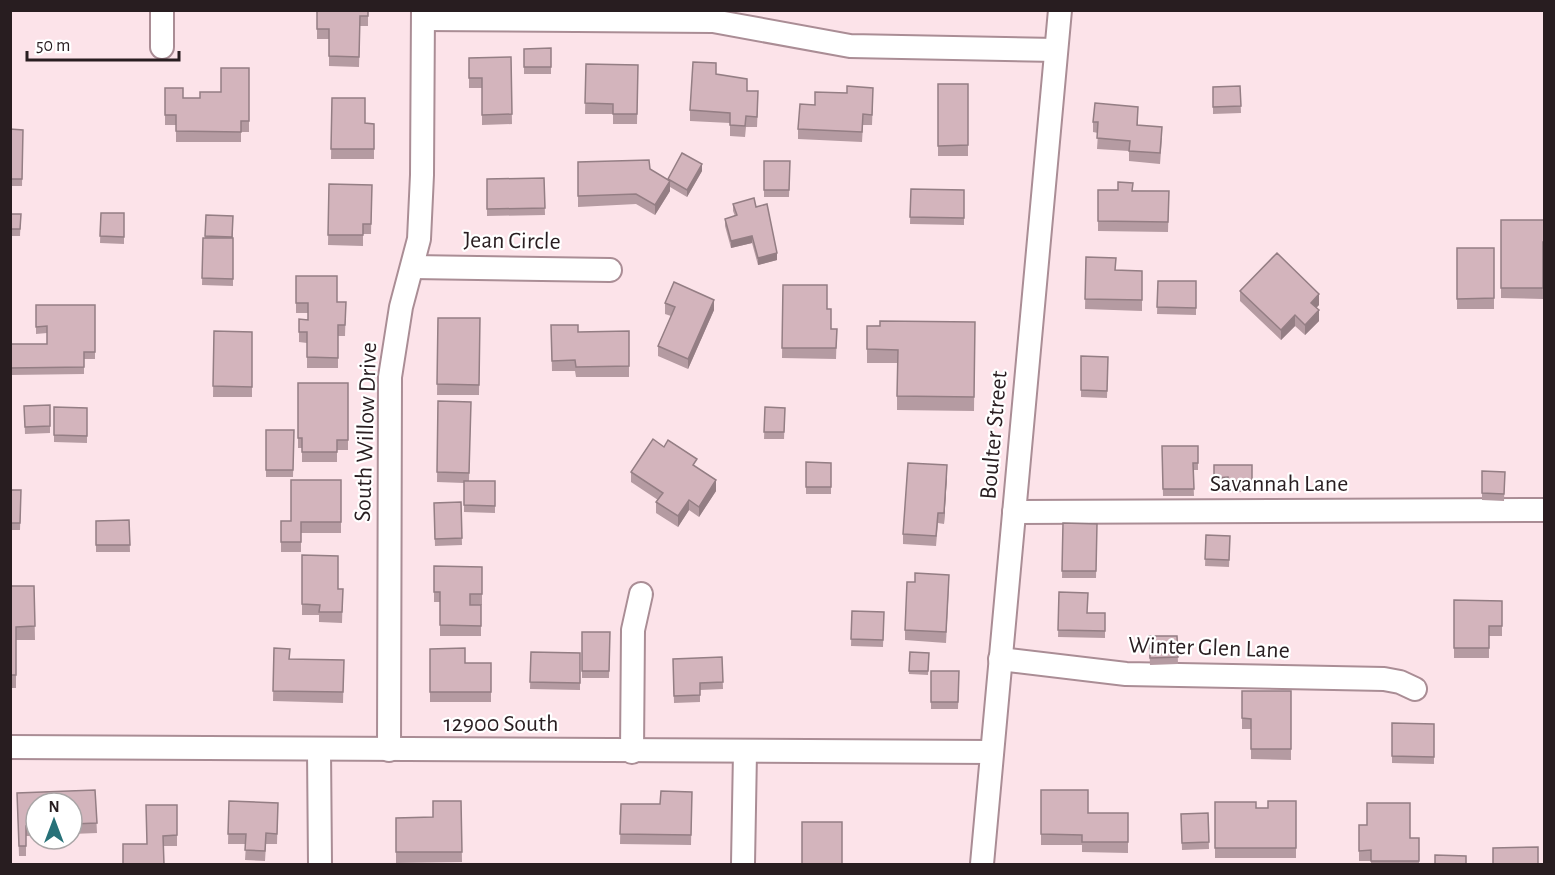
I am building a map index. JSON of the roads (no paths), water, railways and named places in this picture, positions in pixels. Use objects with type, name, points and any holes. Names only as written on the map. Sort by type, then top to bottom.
[{"type":"street","points":[[162,10],[162,47]]},
{"type":"street","name":"Boulter Street","points":[[982,864],[1060,10]]},
{"type":"street","points":[[423,15],[713,21],[850,46],[1056,50]]},
{"type":"street","name":"South Willow Drive","points":[[389,750],[390,377],[401,307],[419,239],[422,175],[423,15]]},
{"type":"street","name":"Jean Circle","points":[[413,267],[610,270]]},
{"type":"street","name":"Savannah Lane","points":[[1014,512],[1545,510]]},
{"type":"street","points":[[632,752],[633,630],[641,594]]},
{"type":"street","name":"Winter Glen Lane","points":[[1000,659],[1126,674],[1384,679],[1400,682],[1415,689]]},
{"type":"street","name":"12900 South","points":[[10,747],[223,746],[319,750],[992,752]]},
{"type":"street","points":[[319,750],[320,864]]},
{"type":"street","points":[[743,864],[745,752]]}]
